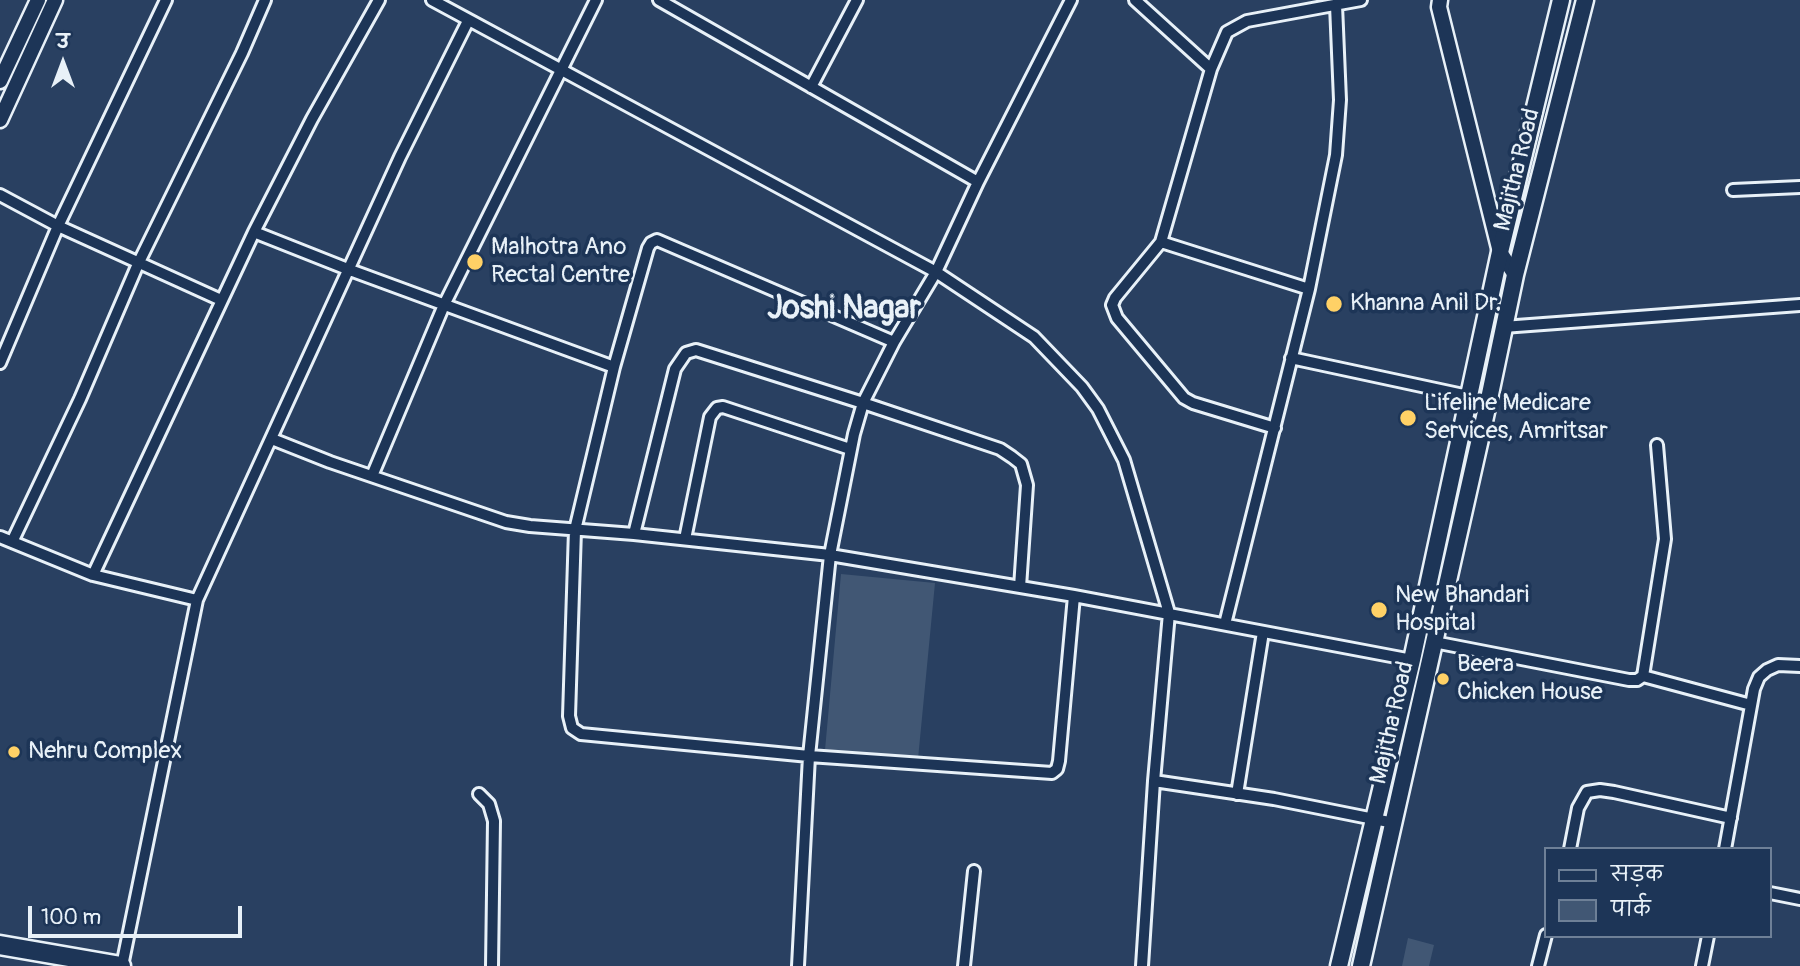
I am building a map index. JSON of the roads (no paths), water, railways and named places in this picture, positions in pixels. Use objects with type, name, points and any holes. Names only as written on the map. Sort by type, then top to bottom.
[{"type":"main road","name":"Majitha Road","points":[[1339,966],[1412,660],[1500,252],[1561,0]]},
{"type":"main road","name":"Majitha Road","points":[[1361,966],[1515,275],[1585,0]]},
{"type":"main road","points":[[0,945],[122,966]]},
{"type":"street","points":[[0,81],[38,0]]},
{"type":"street","points":[[0,120],[55,0]]},
{"type":"street","points":[[0,363],[58,226],[166,0]]},
{"type":"street","points":[[12,542],[80,399],[138,264],[242,53],[265,0]]},
{"type":"street","points":[[93,575],[254,232],[379,0]]},
{"type":"street","points":[[432,0],[936,272],[1034,337],[1082,387],[1098,409],[1125,460],[1169,613],[1154,781],[1142,966]]},
{"type":"street","points":[[372,476],[443,305],[596,0]]},
{"type":"street","points":[[659,0],[978,182]]},
{"type":"street","points":[[811,87],[857,0]]},
{"type":"street","points":[[1135,0],[1211,69]]},
{"type":"street","points":[[1275,428],[1184,398],[1117,318],[1112,305],[1161,242],[1211,69],[1222,41],[1236,26],[1247,21],[1361,0]]},
{"type":"street","points":[[797,966],[809,755],[830,555],[850,449],[863,403],[894,342],[936,272],[1066,1]]},
{"type":"street","points":[[1438,2],[1500,252],[1515,275]]},
{"type":"street","points":[[1225,624],[1309,289],[1340,127],[1336,5]]},
{"type":"street","points":[[122,966],[197,600],[401,157],[468,20]]},
{"type":"street","points":[[24,30],[38,36]]},
{"type":"street","points":[[1733,190],[1800,187]]},
{"type":"street","points":[[0,195],[58,226],[221,300]]},
{"type":"street","points":[[254,232],[349,270],[614,367]]},
{"type":"street","points":[[894,342],[657,240],[651,243],[614,367],[575,530],[569,716],[572,728],[581,734],[809,755],[1045,774],[1055,772],[1059,761],[1074,596]]},
{"type":"street","points":[[1161,242],[1309,289]]},
{"type":"street","points":[[1503,327],[1800,305]]},
{"type":"street","points":[[634,534],[675,369],[686,353],[696,350],[1000,449],[1021,464],[1027,485],[1020,587]]},
{"type":"street","points":[[1291,358],[1468,396]]},
{"type":"street","points":[[685,539],[710,417],[717,408],[723,407],[850,449]]},
{"type":"street","points":[[272,439],[506,522],[830,555],[1169,613],[1412,660]]},
{"type":"street","points":[[1434,642],[1629,680],[1637,680],[1643,676],[1665,539],[1657,445]]},
{"type":"street","points":[[0,537],[93,575],[197,600]]},
{"type":"street","points":[[1237,794],[1263,632]]},
{"type":"street","points":[[1725,847],[1751,705],[1759,677],[1778,665],[1800,666]]},
{"type":"street","points":[[1643,676],[1751,705]]},
{"type":"street","points":[[1154,781],[1394,823]]},
{"type":"street","points":[[1570,847],[1578,808],[1587,792],[1615,792],[1731,818]]},
{"type":"street","points":[[479,794],[489,804],[495,821],[492,966]]},
{"type":"street","points":[[964,966],[974,871]]},
{"type":"street","points":[[1772,893],[1800,899]]},
{"type":"street","points":[[1538,966],[1545,938]]},
{"type":"street","points":[[1702,966],[1708,938]]},
{"type":"place","name":"Malhotra Ano Rectal Centre","points":[[475,262]]},
{"type":"place","name":"Khanna Anil Dr.","points":[[1334,304]]},
{"type":"place","name":"Lifeline Medicare Services, Amritsar","points":[[1408,418]]},
{"type":"place","name":"New Bhandari Hospital","points":[[1379,610]]},
{"type":"place","name":"Beera Chicken House","points":[[1443,679]]},
{"type":"place","name":"Nehru Complex","points":[[14,752]]},
{"type":"district","name":"Joshi Nagar","points":[[844,310]]}]
